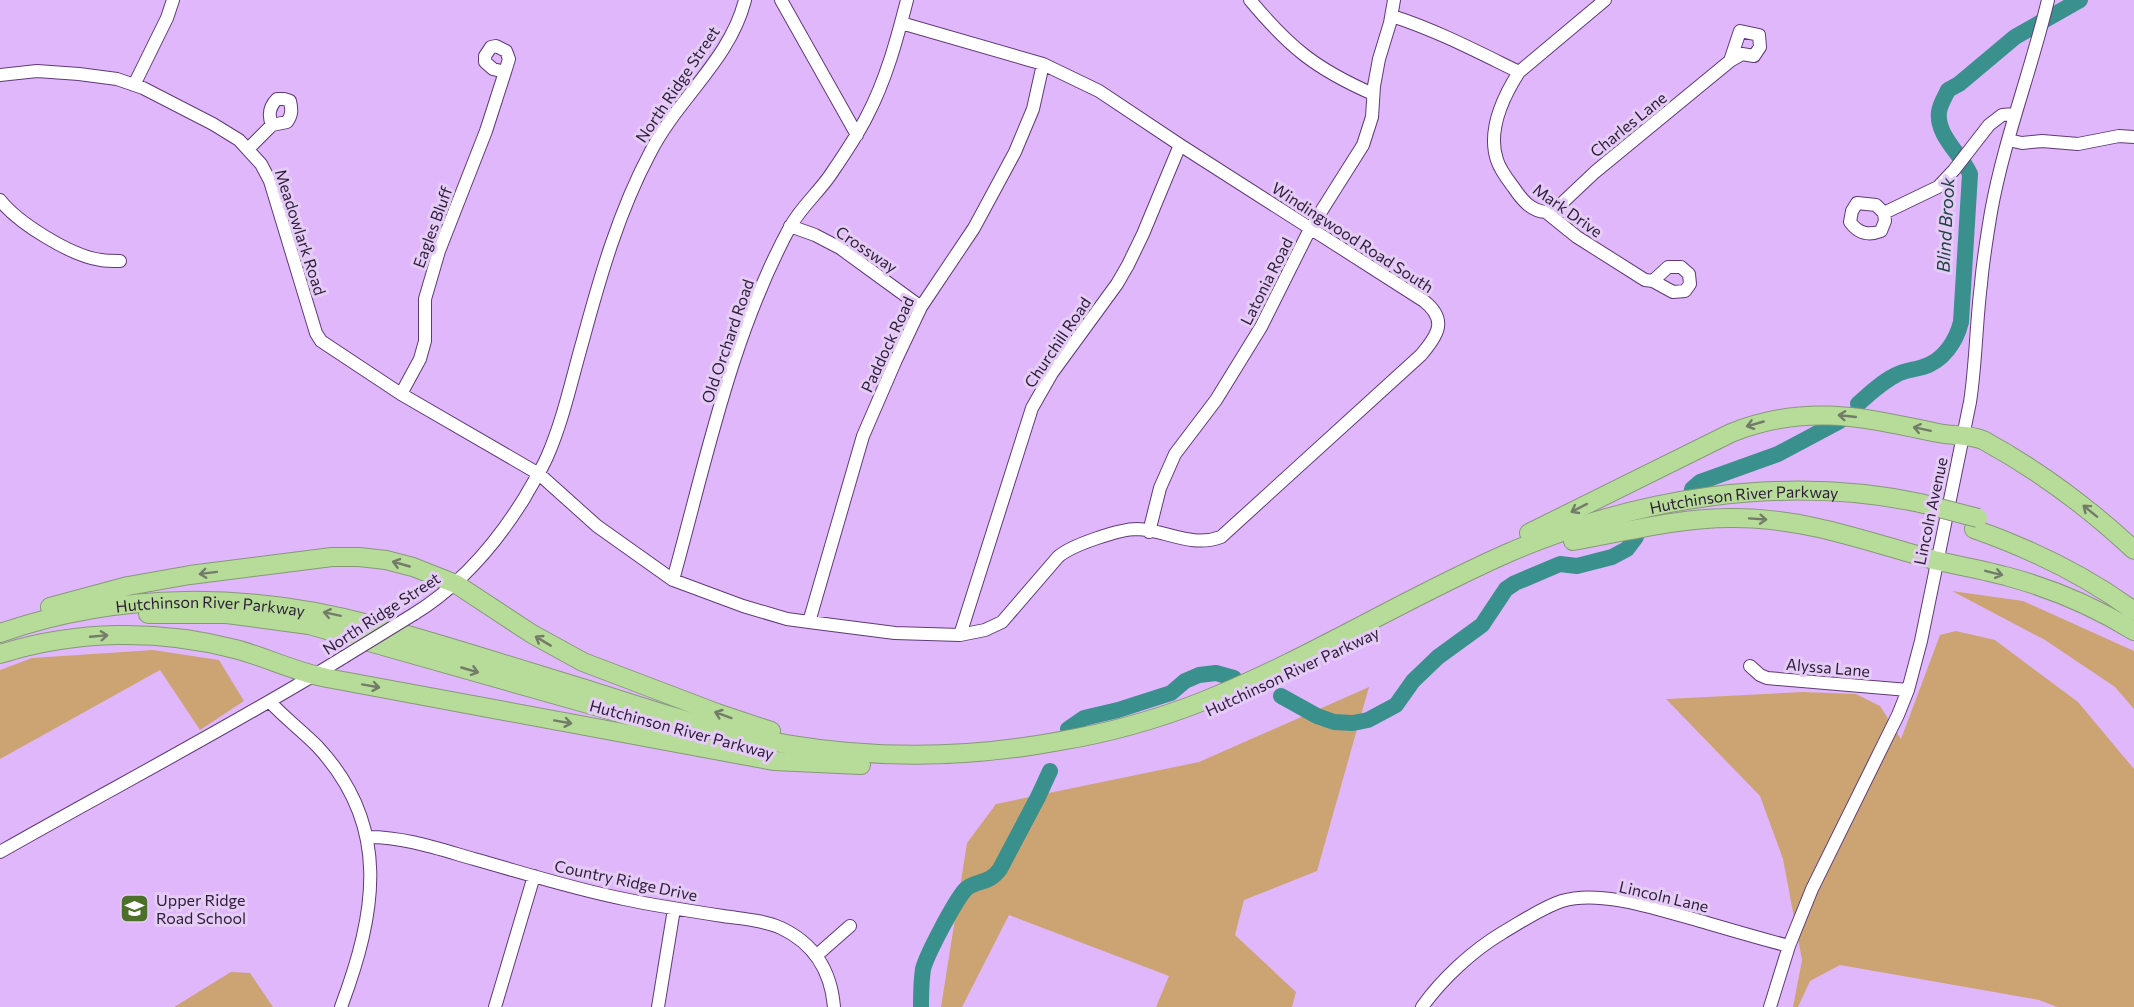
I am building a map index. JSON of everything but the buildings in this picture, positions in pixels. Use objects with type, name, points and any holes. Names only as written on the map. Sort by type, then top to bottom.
[{"type":"highway","points":[[1394,609],[1450,573],[1719,438],[1764,422],[1813,414],[1847,415],[1881,420],[1983,440],[2035,471],[2087,508],[2134,550]]},
{"type":"highway","name":"Hutchinson River Parkway","points":[[0,633],[65,615],[139,603],[206,600],[273,604],[332,614],[380,627],[742,735],[791,745],[840,751],[924,755],[1040,745],[1089,736],[1154,718],[1248,682],[1534,542],[1582,525],[1631,512],[1679,501],[1731,494],[1781,490],[1823,490],[1874,495],[2020,534],[2095,571],[2134,597]]},
{"type":"highway","name":"Hutchinson River Parkway","points":[[0,645],[60,628],[126,616],[202,613],[277,619],[342,633],[744,748],[861,765],[945,766],[1012,761],[1079,750],[1161,728],[1247,695],[1526,558],[1621,526],[1686,512],[1752,504],[1803,502],[1919,508]]},
{"type":"highway","points":[[1573,541],[1658,525],[1718,518],[1785,521],[1840,532],[2038,586],[2088,606],[2134,631]]},
{"type":"highway","name":"Hutchinson River Parkway","points":[[1976,524],[2059,565],[2134,611]]},
{"type":"highway","points":[[0,624],[61,604],[140,584],[190,575],[332,557],[386,560],[456,584],[532,634],[582,662],[733,719],[809,739],[924,755]]},
{"type":"highway","points":[[0,654],[49,642],[95,636],[168,637],[235,649],[314,676],[774,761],[861,765]]},
{"type":"street","points":[[134,85],[168,18],[173,0]]},
{"type":"street","name":"North Ridge Street","points":[[0,852],[270,702],[414,614],[456,584],[495,540],[511,520],[548,457],[608,255],[629,196],[650,151],[723,50],[745,0]]},
{"type":"street","points":[[781,0],[856,135]]},
{"type":"street","name":"Old Orchard Road","points":[[674,580],[730,372],[755,302],[790,226],[829,177],[868,114],[883,81],[907,0]]},
{"type":"street","points":[[1250,0],[1308,60],[1346,83],[1373,94]]},
{"type":"street","name":"Latonia Road","points":[[1149,532],[1160,488],[1175,454],[1216,400],[1261,327],[1310,229],[1364,145],[1372,117],[1379,59],[1392,16],[1394,0]]},
{"type":"street","points":[[1392,16],[1413,22],[1519,72],[1605,0]]},
{"type":"street","name":"Lincoln Avenue","points":[[1770,1007],[1789,946],[1812,889],[1898,715],[1908,690],[1918,651],[1976,365],[1981,285],[1992,210],[2008,140],[2038,43],[2048,0]]},
{"type":"street","name":"Windingwood Road South","points":[[901,23],[1042,64],[1099,90],[1435,310],[1439,323],[1436,335],[1421,355],[1221,537],[1211,541],[1191,541],[1149,532]]},
{"type":"street","name":"Charles Lane","points":[[1546,212],[1560,205],[1595,172],[1730,61]]},
{"type":"street","name":"Paddock Road","points":[[809,622],[863,436],[921,308],[974,228],[1015,152],[1033,109],[1042,64]]},
{"type":"street","name":"Meadowlark Road","points":[[0,75],[38,71],[117,79],[213,124],[239,140],[261,164],[270,181],[316,333],[333,350],[402,394],[538,474],[597,526],[674,580],[743,606],[787,618],[895,633],[960,635],[985,630],[1002,622],[1066,549],[1087,541],[1136,529],[1149,532]]},
{"type":"street","name":"Eagles Bluff","points":[[402,394],[417,366],[425,341],[425,299],[439,251],[486,131],[505,72]]},
{"type":"street","name":"Mark Drive","points":[[1519,72],[1509,87],[1500,108],[1494,143],[1497,160],[1522,200],[1539,211],[1546,212],[1577,237],[1645,280],[1653,281]]},
{"type":"street","points":[[1884,213],[1938,187],[1989,125],[2002,115],[2015,114]]},
{"type":"street","points":[[248,148],[272,125]]},
{"type":"street","points":[[2008,140],[2022,143],[2042,141],[2078,144],[2119,136],[2134,137]]},
{"type":"street","name":"Churchill Road","points":[[960,635],[1032,408],[1052,373],[1117,284],[1128,265],[1180,145]]},
{"type":"street","points":[[0,200],[16,217],[30,227],[74,251],[100,260],[120,261]]},
{"type":"street","name":"Crossway","points":[[790,226],[815,235],[840,248],[921,308]]},
{"type":"street","name":"Alyssa Lane","points":[[1750,666],[1767,678],[1908,690]]},
{"type":"street","points":[[270,702],[317,746],[349,789],[361,813],[368,837],[371,862],[367,916],[357,962],[341,1007]]},
{"type":"street","name":"Country Ridge Drive","points":[[368,837],[405,839],[577,889],[674,909],[759,921],[780,927],[817,955],[828,973],[834,1007]]},
{"type":"street","points":[[495,1007],[534,876]]},
{"type":"street","name":"Lincoln Lane","points":[[1422,1007],[1431,994],[1492,939],[1535,913],[1563,901],[1586,898],[1629,902],[1789,946]]},
{"type":"street","points":[[658,1007],[674,909]]},
{"type":"street","points":[[817,955],[850,926]]},
{"type":"shaded area","points":[[1952,591],[2023,601],[2134,651],[2134,709],[2115,687],[2045,640]]},
{"type":"shaded area","points":[[1956,631],[1995,640],[2078,702],[2134,769],[2134,1007],[2057,1007],[2039,1000],[1840,965],[1810,981],[1798,1007],[1793,1007],[1802,960],[1783,859],[1760,796],[1666,699],[1803,692],[1856,694],[1880,706],[1901,739],[1940,635]]},
{"type":"shaded area","points":[[153,650],[219,660],[244,701],[200,730],[160,670],[0,759],[0,670],[32,658]]},
{"type":"shaded area","points":[[1369,687],[1317,871],[1244,900],[1235,935],[1296,992],[1292,1007],[1156,1007],[1169,976],[1009,915],[962,1007],[941,1007],[967,843],[996,804],[1199,762]]},
{"type":"shaded area","points":[[231,972],[250,973],[273,1007],[174,1007]]},
{"type":"waterway","name":"Blind Brook","points":[[1858,404],[1891,378],[1937,360],[1948,350],[1961,322],[1970,174],[1941,129],[1939,120],[1941,103],[1948,90],[1959,84],[2015,37],[2080,0]]},
{"type":"waterway","name":"Blind Brook","points":[[1692,489],[1700,482],[1778,454],[1840,421]]},
{"type":"waterway","name":"Blind Brook","points":[[1281,696],[1317,716],[1334,722],[1353,723],[1368,720],[1396,705],[1413,681],[1438,657],[1482,625],[1506,589],[1560,564],[1577,566],[1612,557],[1627,549],[1636,537]]},
{"type":"waterway","name":"Blind Brook","points":[[1068,729],[1084,718],[1171,693],[1185,681],[1199,675],[1216,673],[1234,678]]},
{"type":"waterway","name":"Blind Brook","points":[[921,1007],[923,969],[948,916],[965,890],[973,884],[991,878],[1000,869],[1050,771]]},
{"type":"place","name":"Upper Ridge Road School","points":[[135,908]]}]
